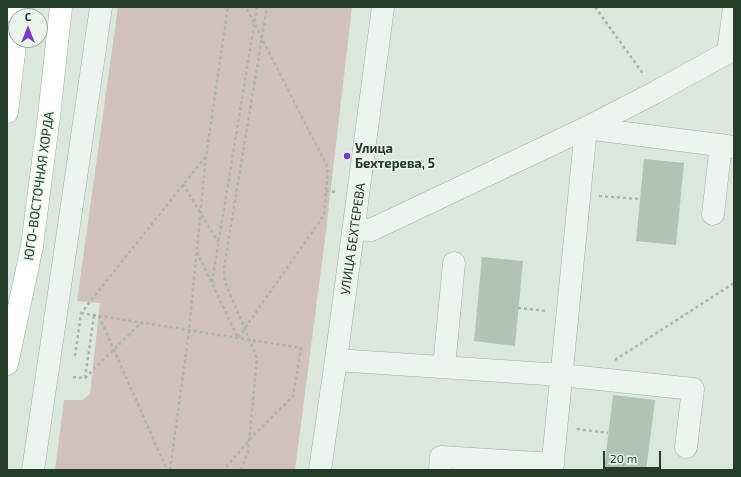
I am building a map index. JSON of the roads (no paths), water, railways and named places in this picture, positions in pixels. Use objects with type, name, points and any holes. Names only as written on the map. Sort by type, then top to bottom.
[{"type":"main road","name":"ЮГО-ВОСТОЧНАЯ ХОРДА","points":[[7,364],[32,246],[49,116],[61,7]]},
{"type":"main road","points":[[7,112],[15,48]]},
{"type":"street","points":[[34,470],[101,7]]},
{"type":"street","name":"УЛИЦА БЕХТЕРЕВА","points":[[320,470],[383,7]]},
{"type":"street","points":[[354,229],[371,230],[586,128],[731,51],[734,9]]},
{"type":"street","points":[[586,128],[728,146],[713,214]]},
{"type":"street","points":[[440,470],[441,457],[553,467],[586,128]]},
{"type":"street","points":[[444,367],[454,263]]},
{"type":"street","points":[[336,360],[561,375],[693,389],[686,447]]},
{"type":"place","name":"Улица Бехтерева, 5","points":[[347,156]]}]
